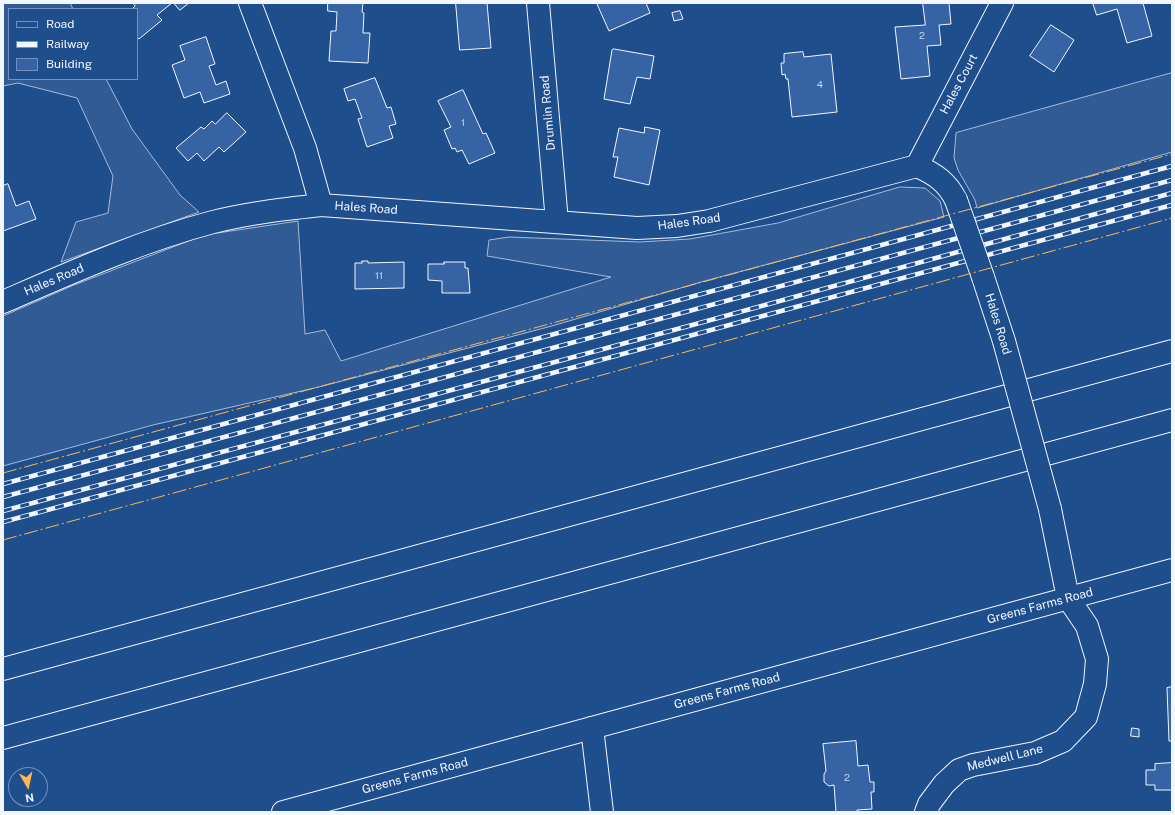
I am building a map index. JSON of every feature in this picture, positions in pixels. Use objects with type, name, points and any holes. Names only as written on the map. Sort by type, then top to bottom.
[{"type":"main road","points":[[250,3],[305,148],[321,205]]},
{"type":"main road","name":"Drumlin Road","points":[[538,3],[557,222]]},
{"type":"main road","name":"Hales Court","points":[[917,166],[1002,3]]},
{"type":"main road","name":"Hales Road","points":[[3,302],[150,242],[213,222],[270,211],[321,205],[637,228],[677,226],[696,223],[787,201],[917,166],[941,179],[956,200],[1004,342],[1050,509],[1068,598]]},
{"type":"main road","points":[[3,669],[1172,351]]},
{"type":"main road","points":[[3,738],[1172,420]]},
{"type":"main road","name":"Greens Farms Road","points":[[283,812],[1172,570]]},
{"type":"main road","name":"Medwell Lane","points":[[926,812],[929,804],[944,784],[959,770],[973,765],[1035,753],[1063,741],[1086,717],[1095,684],[1096,659],[1087,626],[1068,598]]},
{"type":"main road","points":[[592,728],[602,812]]},
{"type":"shaded area","points":[[3,3],[70,3],[72,8],[8,8],[8,80],[107,80],[132,129],[180,195],[199,212],[61,262],[76,222],[108,213],[113,176],[77,98],[18,83],[3,86]]},
{"type":"shaded area","points":[[1172,73],[1172,152],[977,208],[975,200],[958,170],[954,158],[956,133]]},
{"type":"shaded area","points":[[900,187],[925,188],[940,201],[944,217],[701,282],[552,326],[319,387],[153,425],[3,466],[3,316],[74,285],[204,235],[298,221],[305,334],[325,330],[341,361],[611,277],[487,256],[489,240],[509,237],[640,242],[690,239],[778,223]]},
{"type":"building","points":[[133,3],[172,3],[157,15],[162,20],[139,39],[138,8],[133,8],[135,6]]},
{"type":"building","points":[[174,3],[189,3],[180,10]]},
{"type":"building","points":[[328,3],[363,3],[363,33],[370,33],[368,63],[329,61],[331,31],[336,31],[337,12],[328,11]]},
{"type":"building","points":[[456,3],[487,3],[491,48],[460,50]]},
{"type":"building","points":[[646,3],[650,13],[609,31],[597,4]]},
{"type":"building","points":[[923,3],[949,3],[951,24],[939,25],[941,45],[927,46],[930,76],[901,79],[895,27],[925,25]]},
{"type":"building","points":[[1093,3],[1143,3],[1152,36],[1127,43],[1117,9],[1097,15]]},
{"type":"building","points":[[680,11],[683,19],[674,21],[672,13]]},
{"type":"building","points":[[1051,25],[1074,40],[1054,72],[1030,56]]},
{"type":"building","points":[[206,37],[215,64],[209,66],[216,85],[226,81],[230,94],[204,103],[200,92],[184,98],[172,65],[185,60],[180,46]]},
{"type":"building","points":[[614,49],[654,56],[650,79],[637,77],[630,104],[604,99],[612,50]]},
{"type":"building","points":[[803,52],[804,57],[831,54],[837,112],[792,117],[788,79],[786,79],[785,74],[782,75],[781,63],[784,63],[784,54]]},
{"type":"building","points":[[375,78],[387,108],[391,107],[396,124],[389,126],[393,138],[367,147],[358,119],[362,118],[355,99],[348,101],[344,89]]},
{"type":"building","points":[[463,90],[483,134],[486,133],[495,153],[469,164],[462,150],[457,152],[455,148],[452,149],[444,130],[451,127],[438,101]]},
{"type":"building","points":[[227,113],[246,132],[224,152],[219,147],[204,161],[197,153],[188,161],[176,148],[201,127],[204,129],[212,121],[215,124]]},
{"type":"building","points":[[645,127],[660,130],[649,185],[614,177],[618,157],[613,157],[619,128],[644,133]]},
{"type":"building","points":[[8,184],[16,206],[29,201],[36,219],[3,231],[3,186]]},
{"type":"building","points":[[362,261],[368,261],[368,263],[404,262],[404,288],[355,289],[355,263],[362,263]]},
{"type":"building","points":[[444,262],[465,262],[465,268],[468,268],[470,293],[442,293],[442,281],[428,280],[428,264],[444,264]]},
{"type":"building","points":[[1172,687],[1172,741],[1169,741],[1167,688]]},
{"type":"building","points":[[1132,728],[1139,729],[1139,737],[1131,736]]},
{"type":"building","points":[[856,741],[858,766],[868,765],[870,782],[874,782],[874,792],[871,792],[872,809],[857,810],[857,812],[836,812],[834,785],[829,786],[824,782],[824,774],[826,771],[823,744]]},
{"type":"building","points":[[1172,763],[1172,790],[1155,790],[1155,785],[1146,785],[1146,770],[1155,770],[1155,764]]},
{"type":"railway","points":[[3,484],[1172,166]]},
{"type":"railway","points":[[3,497],[1172,180]]},
{"type":"railway","points":[[3,511],[707,321],[1172,193]]},
{"type":"railway","points":[[3,522],[1172,205]]},
{"type":"power","points":[[3,473],[1172,154]]},
{"type":"power","points":[[3,540],[1172,218]]}]
